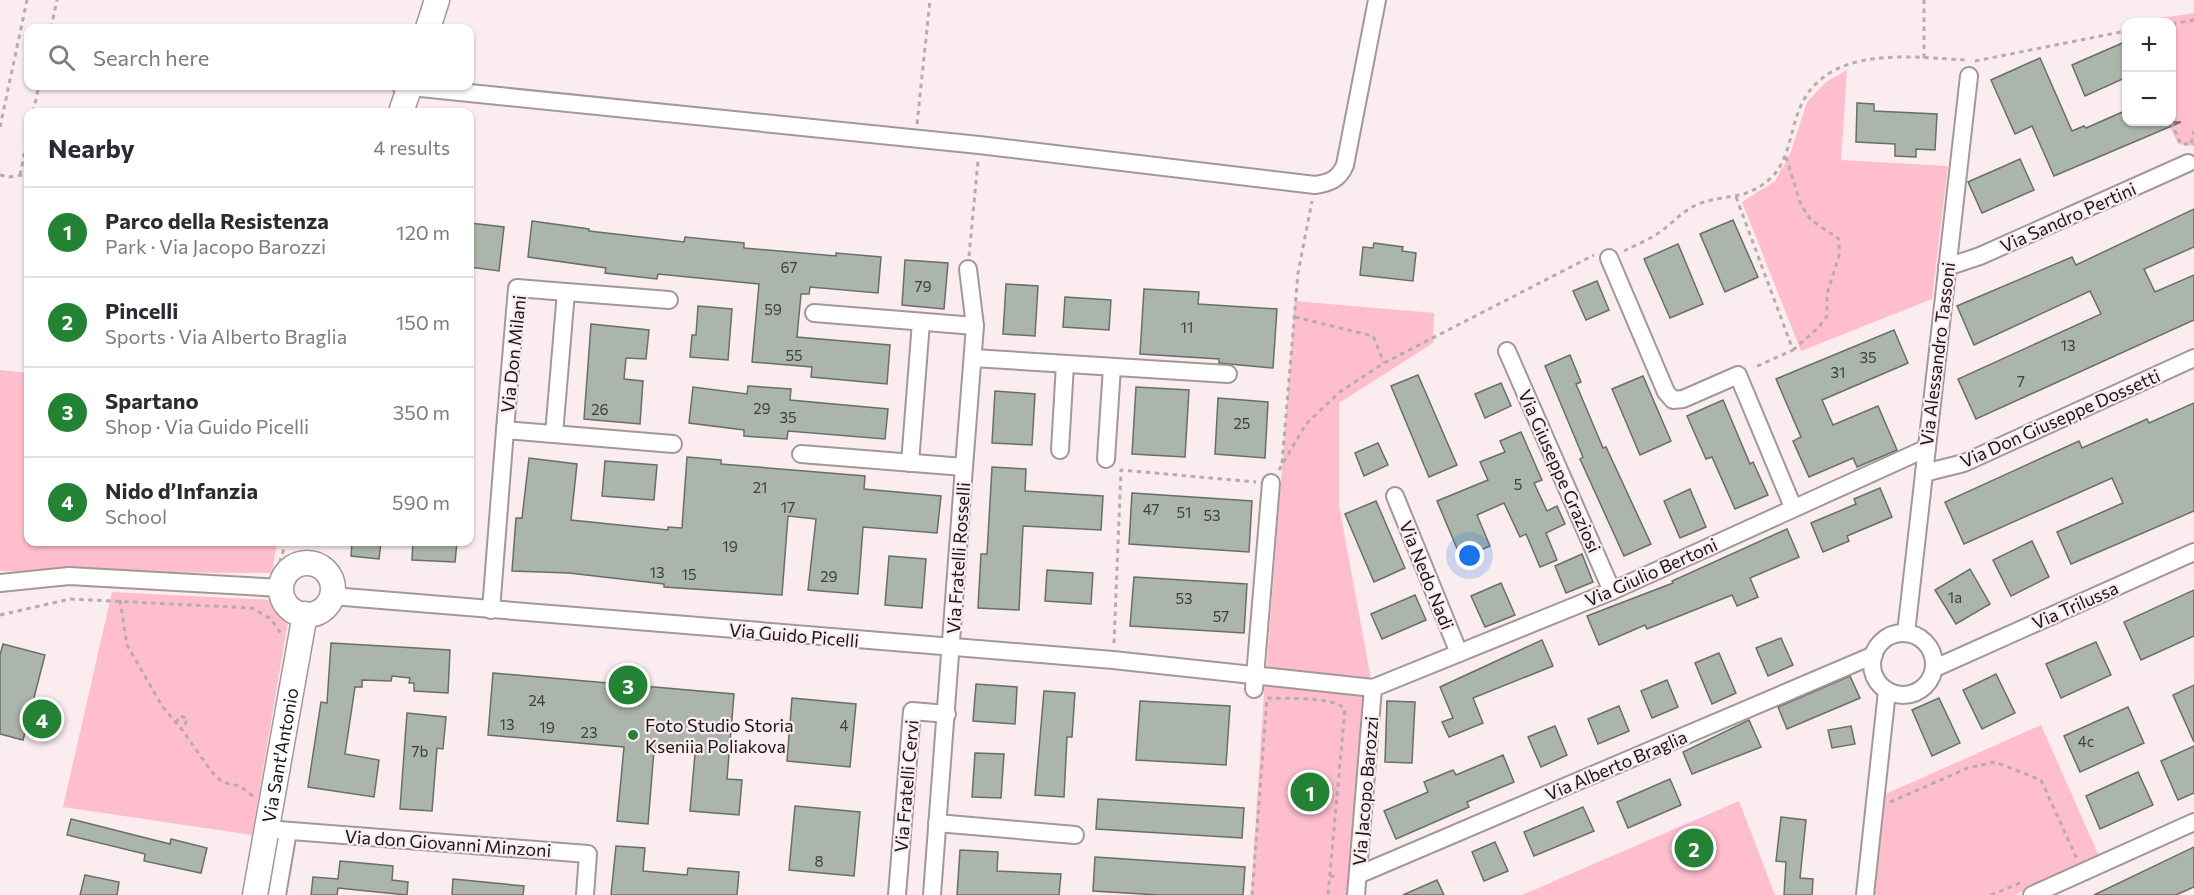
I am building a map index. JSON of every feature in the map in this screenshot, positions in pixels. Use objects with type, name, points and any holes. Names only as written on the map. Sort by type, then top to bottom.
[{"type":"main road","points":[[429,24],[437,0]]},
{"type":"main road","points":[[401,108],[406,90]]},
{"type":"main road","points":[[306,552],[312,563],[327,572],[331,580],[332,596],[318,612],[305,614],[290,609],[285,603],[278,582],[306,552]]},
{"type":"main road","name":"Via Sant'Antonio","points":[[255,895],[277,830],[305,614]]},
{"type":"street","points":[[446,90],[916,138],[1315,185],[1334,180],[1341,174],[1345,165],[1377,0]]},
{"type":"street","name":"Via Alessandro Tassoni","points":[[1906,633],[1970,76]]},
{"type":"street","name":"Via Sandro Pertini","points":[[1947,267],[1980,256],[2188,163]]},
{"type":"street","points":[[1609,258],[1666,392],[1673,400],[1683,399],[1738,375],[1793,507]]},
{"type":"street","name":"Via Fratelli Rosselli","points":[[952,649],[975,326],[968,269]]},
{"type":"street","name":"Via Don Milani","points":[[506,430],[517,288],[566,292]]},
{"type":"street","points":[[554,434],[566,292],[669,300]]},
{"type":"street","points":[[814,313],[975,326]]},
{"type":"street","points":[[910,463],[921,322]]},
{"type":"street","name":"Via Giuseppe Graziosi","points":[[1507,351],[1612,591]]},
{"type":"street","points":[[973,358],[1228,374]]},
{"type":"street","name":"Via Don Giuseppe Dossetti","points":[[1924,473],[1964,463],[2194,358]]},
{"type":"street","points":[[1060,450],[1065,364]]},
{"type":"street","points":[[1107,459],[1112,367]]},
{"type":"street","points":[[491,610],[506,430],[673,444]]},
{"type":"street","name":"Via Giulio Bertoni","points":[[1373,688],[1612,591],[1927,448]]},
{"type":"street","name":"Via Fratelli Rosselli","points":[[801,454],[964,467]]},
{"type":"street","points":[[1255,681],[1271,483]]},
{"type":"street","name":"Via Nedo Nadi","points":[[1395,496],[1459,653]]},
{"type":"street","name":"Via Trilussa","points":[[1934,663],[1956,657],[2194,552]]},
{"type":"street","points":[[0,584],[69,576],[278,582]]},
{"type":"street","name":"Via Guido Picelli","points":[[332,596],[952,649],[1255,681],[1373,688]]},
{"type":"street","points":[[1906,633],[1924,640],[1934,663],[1926,686],[1918,692],[1893,693],[1874,675],[1874,655],[1886,639],[1906,633]]},
{"type":"street","name":"Via Fratelli Cervi","points":[[932,895],[952,649]]},
{"type":"street","name":"Via Alberto Braglia","points":[[1358,875],[1874,655]]},
{"type":"street","name":"Via Jacopo Barozzi","points":[[1356,895],[1373,688]]},
{"type":"street","points":[[1865,895],[1884,720],[1893,693]]},
{"type":"street","name":"Via Fratelli Cervi","points":[[897,895],[912,711],[947,714]]},
{"type":"street","points":[[2032,895],[2194,822]]},
{"type":"street","name":"Via Fratelli Cervi","points":[[937,823],[1075,835]]},
{"type":"street","name":"Via Sant'Antonio","points":[[277,830],[277,895]]},
{"type":"street","name":"Via don Giovanni Minzoni","points":[[277,830],[588,854],[585,895]]},
{"type":"path","points":[[0,127],[27,0]]},
{"type":"path","points":[[52,24],[57,0]]},
{"type":"path","points":[[916,138],[930,0]]},
{"type":"path","points":[[1923,58],[1924,0]]},
{"type":"path","points":[[2176,23],[2194,20]]},
{"type":"path","points":[[1114,648],[1121,470],[1271,483],[1306,424],[1323,405],[1384,363],[1606,248],[1609,258],[1660,232],[1678,216],[1699,204],[1736,197],[1765,183],[1785,156],[1804,100],[1824,78],[1839,69],[1887,56],[1979,61],[2122,32]]},
{"type":"path","points":[[34,108],[38,90]]},
{"type":"path","points":[[2173,126],[2181,144],[2193,143],[2194,131]]},
{"type":"path","points":[[968,269],[980,145]]},
{"type":"path","points":[[20,175],[24,155]]},
{"type":"path","points":[[1738,375],[1793,351],[1818,328],[1827,316],[1827,294],[1839,256],[1839,238],[1810,220],[1801,205],[1785,156]]},
{"type":"path","points":[[0,175],[24,174]]},
{"type":"path","points":[[1282,465],[1298,273],[1315,185]]},
{"type":"path","points":[[1736,197],[1793,351]]},
{"type":"path","points":[[1294,317],[1372,336],[1384,363]]},
{"type":"path","points":[[278,582],[285,546]]},
{"type":"path","points":[[0,615],[70,599],[252,608],[271,619],[284,640]]},
{"type":"path","points":[[120,600],[127,645],[162,705],[181,728],[201,760],[216,777],[222,782],[240,786],[254,797]]},
{"type":"path","points":[[1252,895],[1267,698],[1328,701],[1341,704],[1345,709],[1328,895]]},
{"type":"path","points":[[177,723],[180,716],[187,718],[185,726],[181,728]]},
{"type":"path","points":[[1875,808],[1968,768],[1995,762],[2041,780],[2082,872]]},
{"type":"path","points":[[1330,876],[1339,877]]},
{"type":"shaded area","points":[[2194,13],[2194,146],[2178,144],[2170,126],[2176,126],[2176,18],[2161,18]]},
{"type":"shaded area","points":[[1847,70],[1841,160],[1948,166],[1932,299],[1801,351],[1742,202],[1775,181],[1790,154],[1807,102],[1826,82]]},
{"type":"shaded area","points":[[1295,301],[1434,313],[1433,343],[1339,403],[1339,505],[1372,685],[1266,674]]},
{"type":"shaded area","points":[[0,370],[24,373],[24,546],[276,546],[272,573],[0,571]]},
{"type":"shaded area","points":[[112,592],[272,600],[281,616],[288,621],[252,835],[63,807]]},
{"type":"shaded area","points":[[1265,677],[1371,690],[1355,895],[1251,895]]},
{"type":"shaded area","points":[[2041,725],[2099,856],[2015,895],[1869,895],[1881,796]]},
{"type":"shaded area","points":[[1739,801],[1775,895],[1522,895]]},
{"type":"building","points":[[2122,43],[2122,79],[2085,96],[2072,65]]},
{"type":"building","points":[[2040,58],[2072,131],[2084,126],[2086,128],[2122,112],[2122,126],[2172,126],[2054,176],[2032,126],[2015,134],[1991,80]]},
{"type":"building","points":[[1857,103],[1874,104],[1874,111],[1937,114],[1935,150],[1916,149],[1916,157],[1895,156],[1895,144],[1856,142]]},
{"type":"building","points":[[2020,159],[2034,190],[1982,213],[1968,182]]},
{"type":"building","points":[[2194,209],[2194,247],[2144,269],[2155,292],[2194,275],[2194,320],[1976,419],[1958,379],[2101,314],[2090,291],[1974,345],[1957,306],[2072,257],[2076,265]]},
{"type":"building","points":[[1733,220],[1758,277],[1725,292],[1700,234]]},
{"type":"building","points":[[532,221],[589,229],[589,231],[684,242],[685,237],[744,243],[744,248],[836,256],[836,253],[881,257],[878,293],[810,287],[809,294],[801,294],[797,337],[890,345],[887,384],[811,377],[812,367],[752,362],[759,284],[658,274],[657,279],[605,273],[606,268],[528,257]]},
{"type":"building","points":[[474,223],[504,227],[499,271],[474,268]]},
{"type":"building","points":[[1374,243],[1403,247],[1402,251],[1416,253],[1413,281],[1360,275],[1363,247],[1373,248]]},
{"type":"building","points":[[1678,244],[1703,304],[1670,318],[1644,259]]},
{"type":"building","points":[[905,260],[948,263],[944,309],[902,305]]},
{"type":"building","points":[[1597,281],[1609,310],[1586,320],[1573,291]]},
{"type":"building","points":[[1006,284],[1038,286],[1035,336],[1003,334]]},
{"type":"building","points":[[1144,289],[1199,292],[1198,304],[1277,309],[1273,368],[1219,363],[1219,359],[1140,354]]},
{"type":"building","points":[[1065,297],[1111,300],[1109,330],[1063,327]]},
{"type":"building","points":[[698,306],[732,309],[728,360],[690,357],[692,335],[696,335]]},
{"type":"building","points":[[591,324],[649,330],[646,359],[626,358],[624,379],[643,381],[640,424],[584,419]]},
{"type":"building","points":[[1894,330],[1908,363],[1822,400],[1833,425],[1878,406],[1897,450],[1857,467],[1853,458],[1809,477],[1793,441],[1801,437],[1776,379]]},
{"type":"building","points":[[1570,355],[1581,382],[1576,384],[1603,448],[1606,447],[1651,544],[1624,556],[1580,459],[1583,457],[1545,366]]},
{"type":"building","points":[[1418,375],[1457,465],[1429,477],[1391,386]]},
{"type":"building","points":[[1643,376],[1671,441],[1640,455],[1612,389]]},
{"type":"building","points":[[1501,383],[1511,406],[1485,418],[1475,394]]},
{"type":"building","points":[[748,386],[791,389],[790,400],[888,409],[885,439],[788,431],[787,439],[744,436],[744,430],[689,423],[693,387],[747,394]]},
{"type":"building","points":[[1136,387],[1189,390],[1185,457],[1132,454]]},
{"type":"building","points":[[995,391],[1035,394],[1032,445],[992,443]]},
{"type":"building","points":[[1218,398],[1268,402],[1265,458],[1215,454]]},
{"type":"building","points":[[1723,400],[1750,464],[1753,462],[1768,495],[1735,509],[1712,457],[1706,459],[1687,416]]},
{"type":"building","points":[[2194,403],[2194,511],[2071,564],[2057,532],[2123,503],[2112,478],[1964,544],[1945,502],[2079,441],[2082,448],[2147,419],[2149,423]]},
{"type":"building","points":[[1521,432],[1542,480],[1534,483],[1547,511],[1557,506],[1565,524],[1546,533],[1557,560],[1540,567],[1526,534],[1520,537],[1504,503],[1477,515],[1490,546],[1461,558],[1437,501],[1488,480],[1480,462],[1505,452],[1500,441]]},
{"type":"building","points":[[1378,443],[1388,465],[1364,476],[1355,453]]},
{"type":"building","points":[[687,457],[721,460],[721,464],[865,476],[864,489],[941,496],[937,533],[863,527],[858,594],[808,590],[816,519],[788,516],[782,595],[664,587],[664,584],[569,573],[512,571],[516,518],[522,518],[529,458],[577,464],[571,520],[668,530],[668,527],[682,528]]},
{"type":"building","points":[[605,461],[657,465],[654,500],[602,496]]},
{"type":"building","points":[[992,467],[1026,469],[1025,491],[1103,496],[1101,530],[1023,526],[1019,610],[978,608],[981,554],[987,554]]},
{"type":"building","points":[[1880,488],[1892,517],[1847,536],[1849,541],[1823,552],[1811,523],[1856,504],[1854,499]]},
{"type":"building","points":[[1690,489],[1706,527],[1680,538],[1664,501]]},
{"type":"building","points":[[1132,493],[1252,501],[1249,552],[1129,544]]},
{"type":"building","points":[[1376,501],[1405,568],[1374,582],[1345,514]]},
{"type":"building","points":[[1787,529],[1799,557],[1750,578],[1758,597],[1737,606],[1732,595],[1647,629],[1645,625],[1599,645],[1587,616],[1673,583],[1672,581]]},
{"type":"building","points":[[2032,541],[2049,577],[2011,596],[1993,560]]},
{"type":"building","points":[[352,546],[381,546],[379,559],[351,556]]},
{"type":"building","points":[[413,546],[457,546],[455,562],[412,560]]},
{"type":"building","points":[[1582,554],[1593,582],[1566,593],[1555,566]]},
{"type":"building","points":[[889,556],[926,559],[922,608],[885,605]]},
{"type":"building","points":[[1970,569],[1990,604],[1956,624],[1935,590]]},
{"type":"building","points":[[1047,570],[1093,573],[1091,604],[1045,601]]},
{"type":"building","points":[[1134,577],[1247,584],[1244,633],[1130,626]]},
{"type":"building","points":[[1501,583],[1515,615],[1485,627],[1471,596]]},
{"type":"building","points":[[2194,590],[2194,636],[2141,660],[2124,622]]},
{"type":"building","points":[[1415,595],[1426,620],[1382,639],[1371,614]]},
{"type":"building","points":[[1781,638],[1793,665],[1768,676],[1756,648]]},
{"type":"building","points":[[1542,640],[1553,666],[1473,698],[1483,723],[1449,737],[1442,722],[1453,718],[1440,687]]},
{"type":"building","points":[[2096,642],[2111,675],[2061,698],[2046,664]]},
{"type":"building","points":[[331,643],[450,650],[448,693],[414,691],[414,683],[409,683],[410,678],[392,676],[391,681],[362,680],[362,687],[355,687],[345,754],[379,760],[374,797],[308,787],[321,702],[327,703]]},
{"type":"building","points":[[3,644],[45,655],[23,740],[0,734],[0,655]]},
{"type":"building","points":[[1719,653],[1736,693],[1712,704],[1695,663]]},
{"type":"building","points":[[493,673],[734,694],[727,779],[742,780],[739,815],[690,811],[695,754],[654,750],[648,824],[617,821],[624,747],[488,735]]},
{"type":"building","points":[[1996,674],[2015,713],[1982,729],[1963,690]]},
{"type":"building","points":[[1850,676],[1860,698],[1787,729],[1778,707]]},
{"type":"building","points":[[1667,680],[1678,707],[1652,718],[1641,691]]},
{"type":"building","points":[[976,684],[1017,687],[1015,724],[973,721]]},
{"type":"building","points":[[2194,685],[2194,742],[2173,695]]},
{"type":"building","points":[[1044,691],[1075,693],[1072,737],[1067,737],[1064,797],[1035,795]]},
{"type":"building","points":[[792,698],[856,704],[850,767],[787,761]]},
{"type":"building","points":[[1939,698],[1960,743],[1932,756],[1912,710]]},
{"type":"building","points":[[1140,701],[1230,706],[1226,765],[1136,760]]},
{"type":"building","points":[[1387,701],[1415,702],[1412,763],[1385,762]]},
{"type":"building","points":[[1619,706],[1629,731],[1598,744],[1588,719]]},
{"type":"building","points":[[2128,707],[2144,743],[2080,772],[2064,736]]},
{"type":"building","points":[[407,713],[446,717],[443,749],[437,748],[432,811],[400,809]]},
{"type":"building","points":[[1749,720],[1761,747],[1692,774],[1683,752]]},
{"type":"building","points":[[1555,726],[1567,755],[1541,767],[1528,737]]},
{"type":"building","points":[[1851,726],[1855,744],[1832,748],[1828,730]]},
{"type":"building","points":[[2194,746],[2194,793],[2178,800],[2161,761]]},
{"type":"building","points":[[975,753],[1004,754],[1001,798],[972,797]]},
{"type":"building","points":[[1503,755],[1514,782],[1467,802],[1469,807],[1396,839],[1384,811],[1428,792],[1424,782],[1453,770],[1456,775]]},
{"type":"building","points":[[2138,772],[2153,805],[2100,829],[2086,796]]},
{"type":"building","points":[[1670,779],[1681,805],[1628,828],[1617,802]]},
{"type":"building","points":[[1098,799],[1244,808],[1242,838],[1096,829]]},
{"type":"building","points":[[795,806],[860,812],[854,876],[789,870]]},
{"type":"building","points":[[1583,807],[1594,831],[1534,856],[1524,832]]},
{"type":"building","points":[[1781,817],[1806,820],[1800,878],[1813,879],[1812,895],[1784,895],[1786,862],[1776,861]]},
{"type":"building","points":[[71,819],[170,844],[171,839],[207,848],[201,873],[144,861],[145,854],[67,835]]},
{"type":"building","points":[[1495,842],[1508,871],[1484,881],[1472,852]]},
{"type":"building","points":[[616,846],[645,848],[643,871],[687,875],[688,868],[739,872],[737,895],[611,895]]},
{"type":"building","points":[[2194,847],[2194,887],[2176,895],[2094,895]]},
{"type":"building","points":[[960,850],[998,852],[997,871],[1061,874],[1059,895],[957,895]]},
{"type":"building","points":[[1095,857],[1245,867],[1243,895],[1159,895],[1093,891]]},
{"type":"building","points":[[340,861],[393,866],[392,880],[408,882],[407,895],[338,888],[337,895],[311,895],[313,877],[338,879]]},
{"type":"building","points":[[85,875],[119,882],[117,895],[80,895]]},
{"type":"building","points":[[453,879],[524,886],[523,895],[452,895]]},
{"type":"building","points":[[1437,880],[1444,895],[1403,895]]},
{"type":"place","name":"Spartano","points":[[628,685]]},
{"type":"place","name":"Nido d’Infanzia","points":[[42,719]]},
{"type":"place","name":"Foto Studio Storia Kseniia Poliakova","points":[[633,735]]},
{"type":"place","name":"Parco della Resistenza","points":[[1310,792]]},
{"type":"place","name":"Pincelli","points":[[1694,848]]}]
